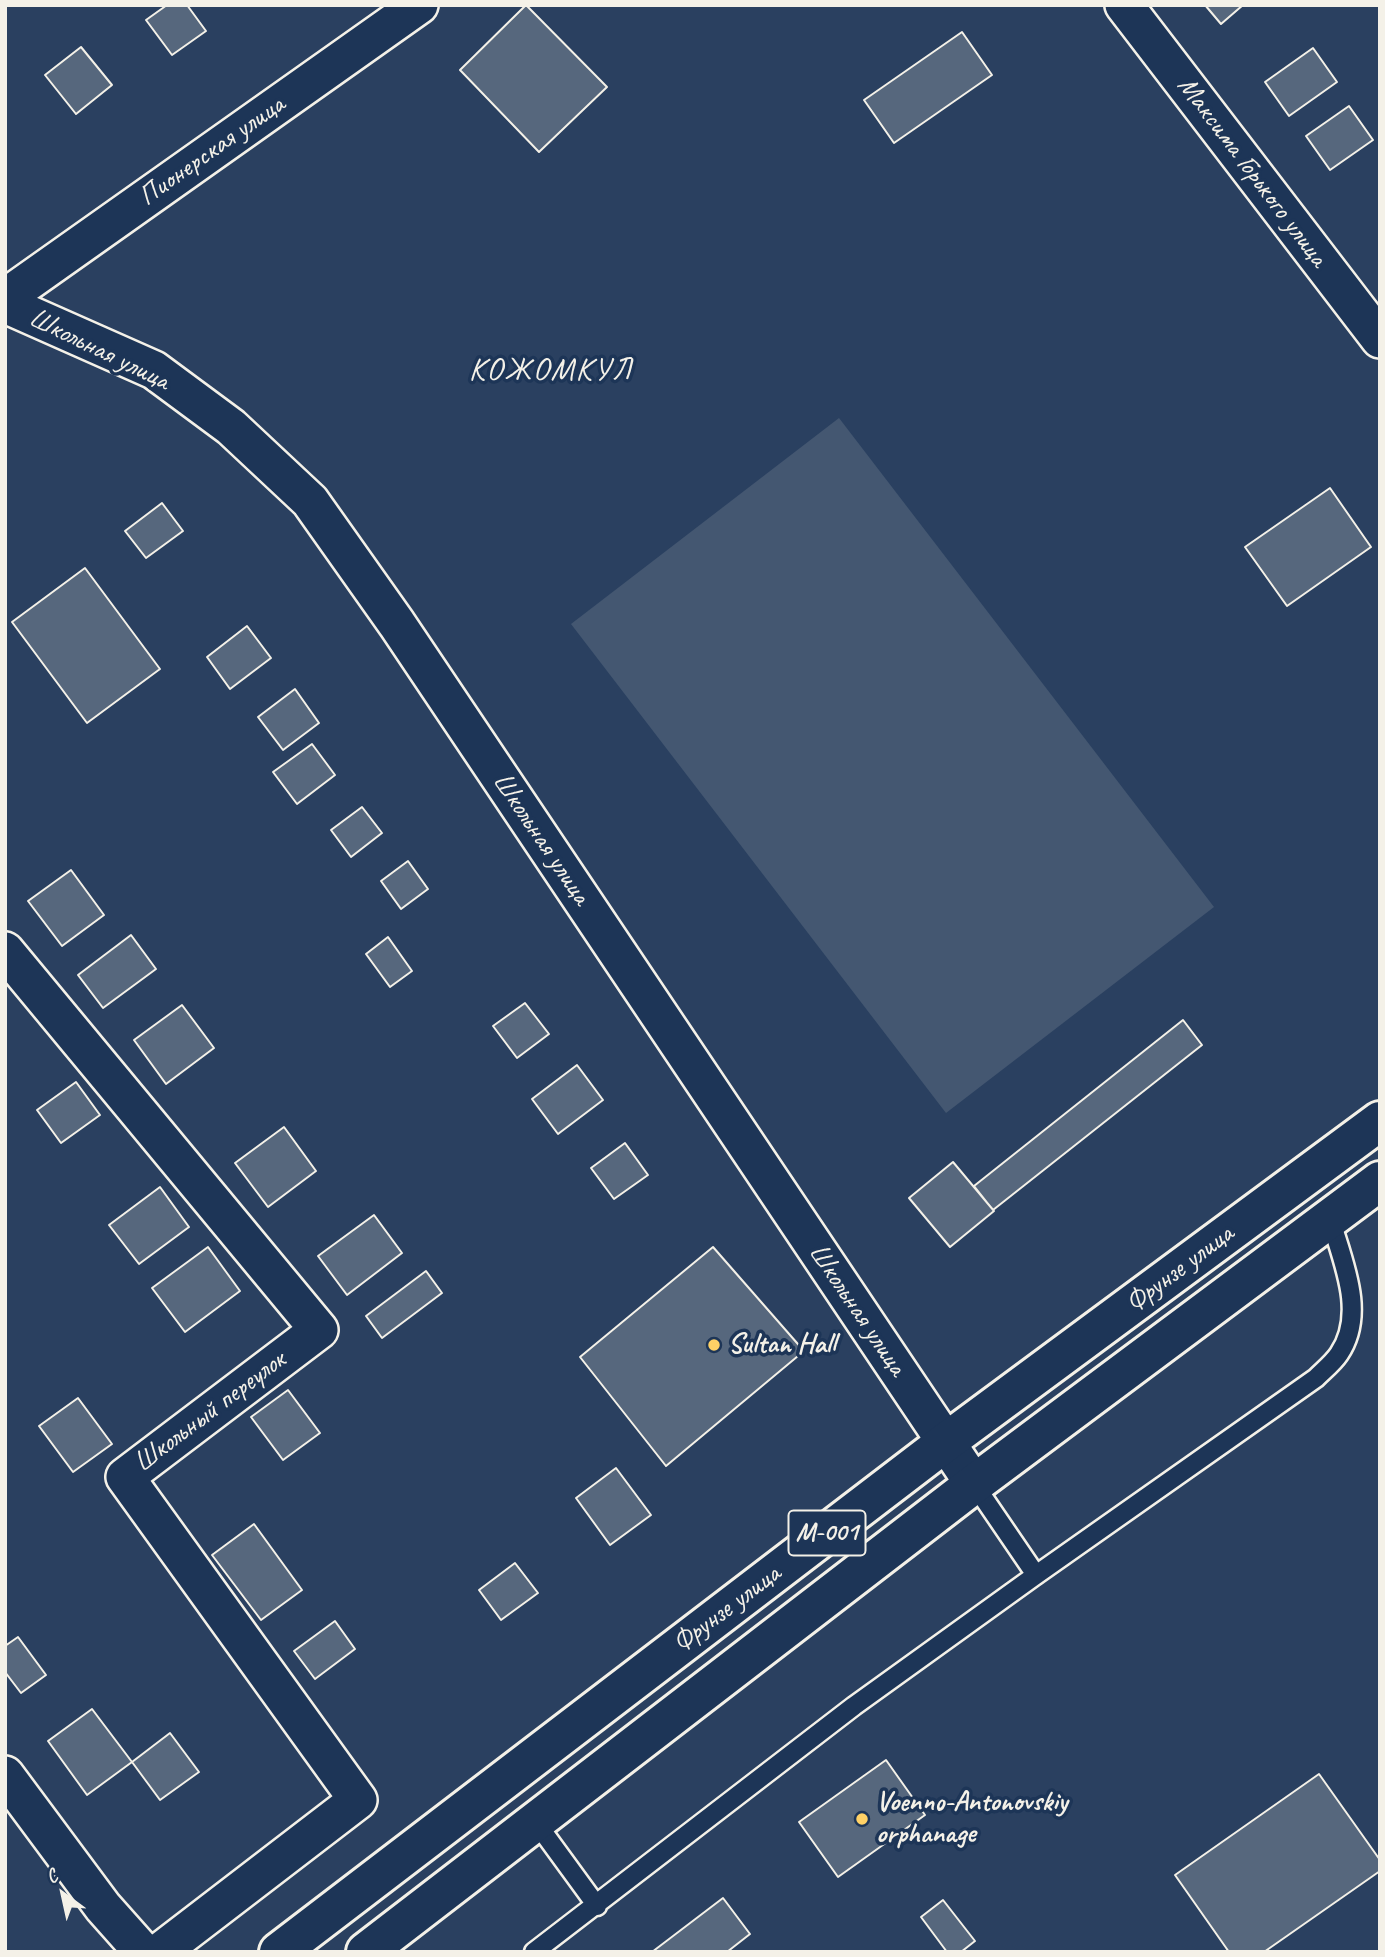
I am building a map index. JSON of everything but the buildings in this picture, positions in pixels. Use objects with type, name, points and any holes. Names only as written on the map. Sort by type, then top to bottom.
[{"type":"main road","name":"Фрунзе улица","points":[[279,1952],[946,1442],[1380,1121]]},
{"type":"main road","name":"Фрунзе улица","points":[[366,1952],[974,1484],[1380,1181]]},
{"type":"street","name":"Пионерская улица","points":[[5,298],[419,5]]},
{"type":"street","name":"Максима Горького улица","points":[[1124,5],[1380,339]]},
{"type":"street","name":"Школьная улица","points":[[5,304],[154,370],[231,427],[310,501],[397,624],[974,1484]]},
{"type":"street","name":"Школьный переулок","points":[[5,951],[319,1330],[125,1477],[358,1800],[160,1952]]},
{"type":"street","points":[[5,1775],[103,1907],[143,1952]]},
{"type":"lane","points":[[534,1952],[854,1706],[1317,1378],[1340,1353],[1352,1323],[1352,1304],[1330,1218]]},
{"type":"lane","points":[[974,1484],[1036,1575]]},
{"type":"lane","points":[[535,1821],[597,1906]]},
{"type":"shaded area","points":[[839,418],[1214,907],[946,1113],[571,624]]},
{"type":"place","name":"Sultan Hall","points":[[714,1345]]},
{"type":"place","name":"Voenno-Antonovskiy orphanage","points":[[862,1819]]},
{"type":"district","name":"КОЖОМКУЛ","points":[[551,371]]}]
